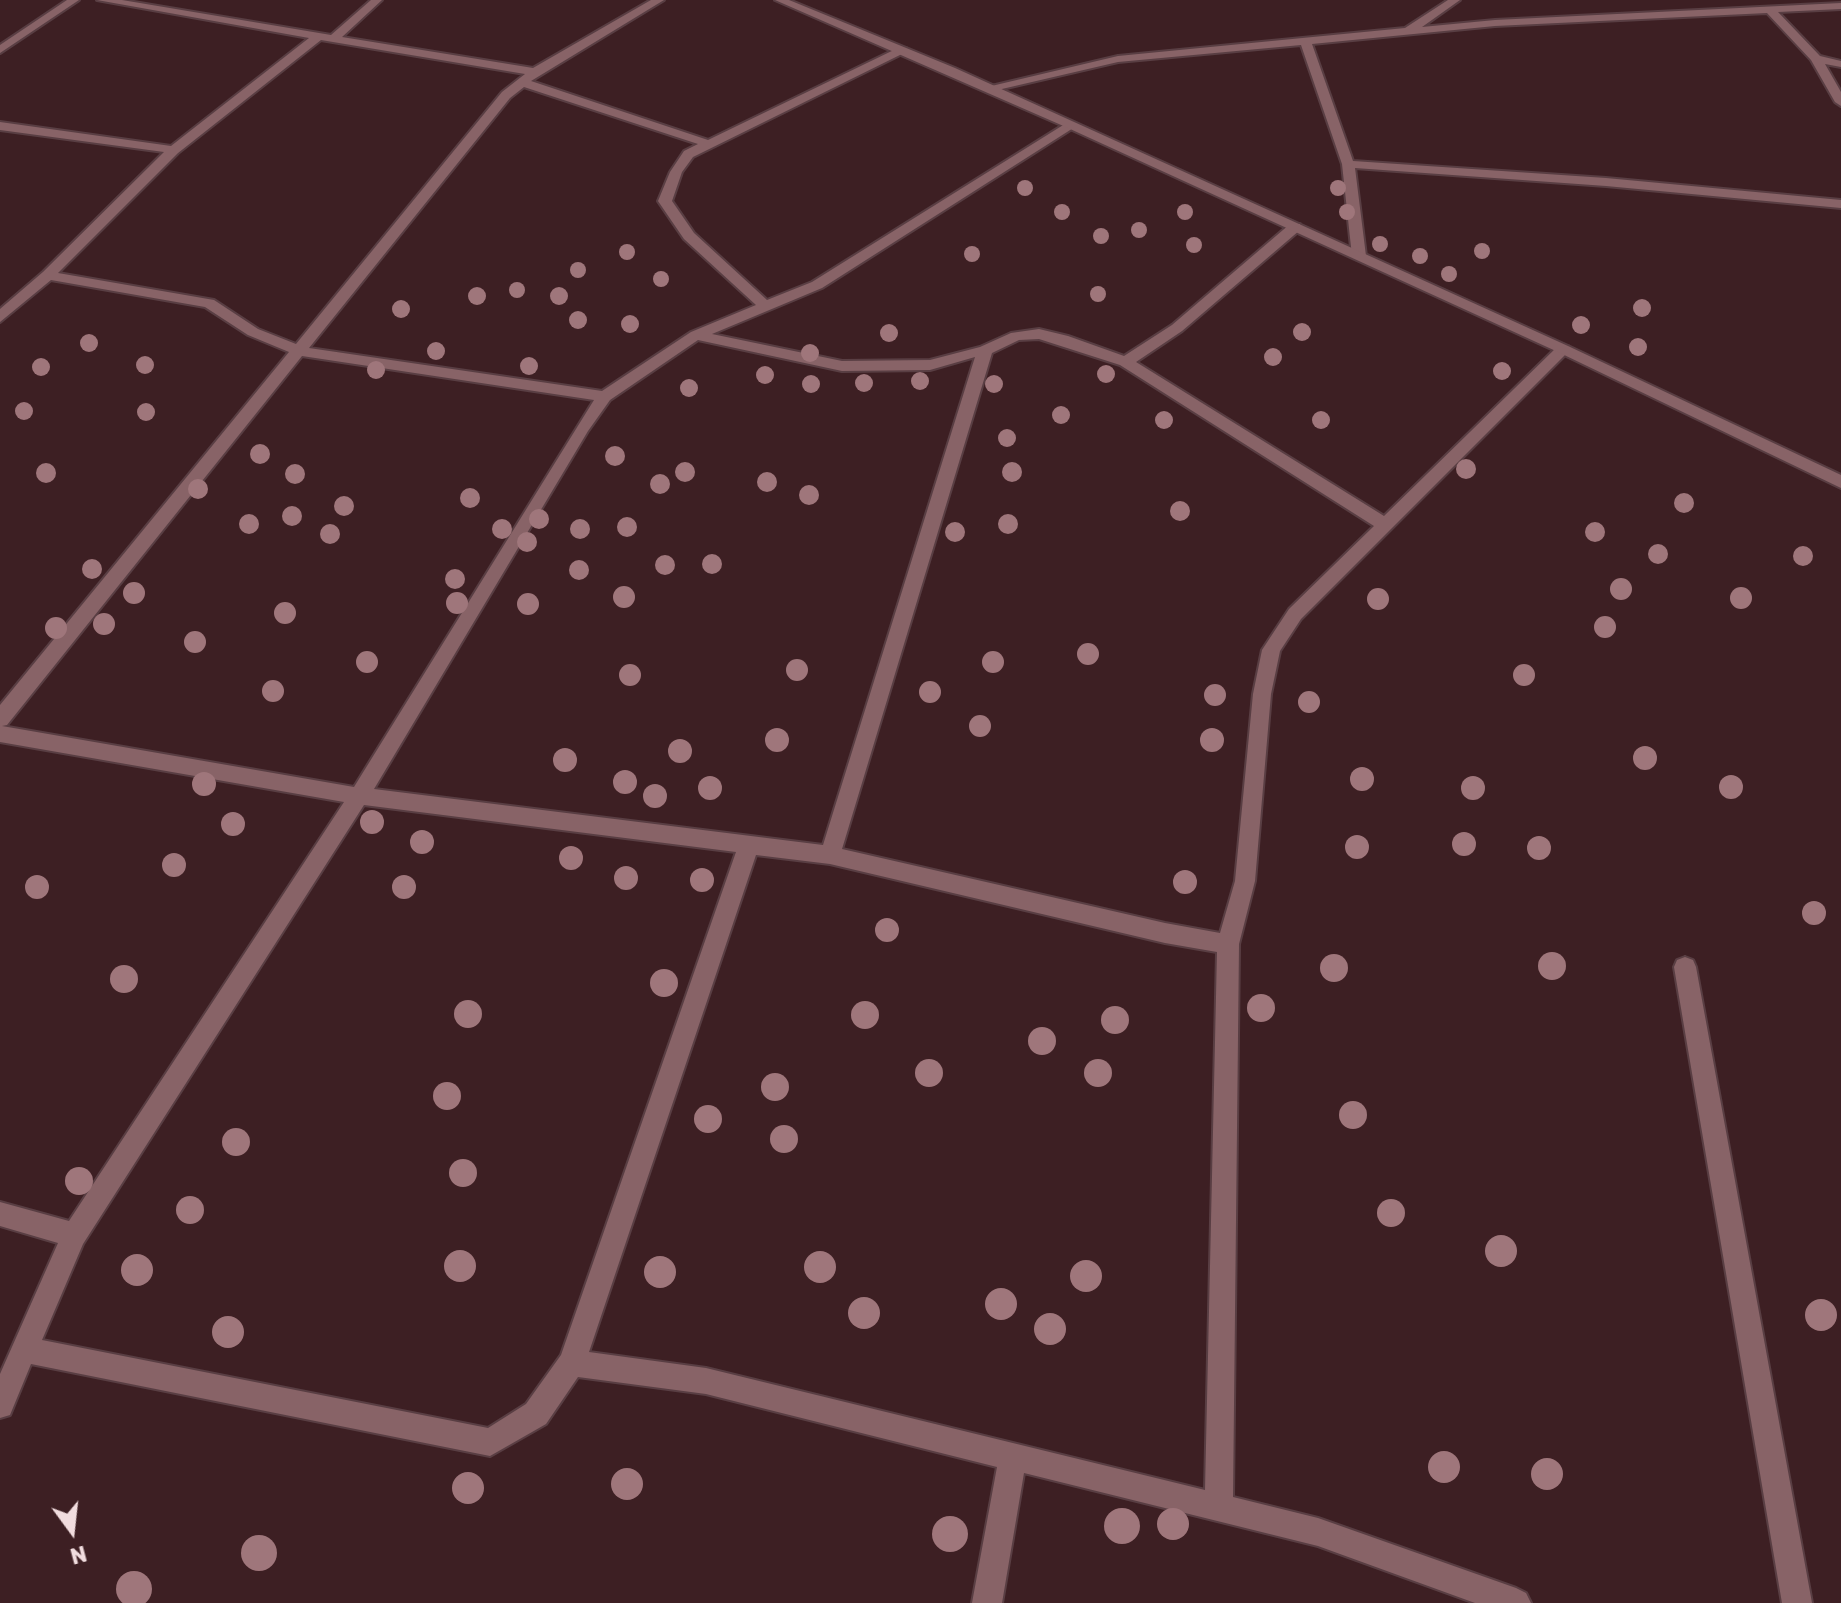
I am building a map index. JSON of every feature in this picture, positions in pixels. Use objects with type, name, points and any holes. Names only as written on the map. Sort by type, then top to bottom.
[{"type":"street","points":[[0,50],[74,0]]},
{"type":"street","points":[[102,0],[335,37],[530,77],[709,144]]},
{"type":"street","points":[[335,37],[377,0]]},
{"type":"street","points":[[0,719],[506,95],[530,77],[659,0]]},
{"type":"street","points":[[780,0],[1072,125],[1563,349],[1841,482]]},
{"type":"street","points":[[1407,32],[1455,0]]},
{"type":"street","points":[[989,88],[1118,59],[1495,23],[1841,6]]},
{"type":"street","points":[[1770,10],[1816,58],[1841,102]]},
{"type":"street","points":[[0,317],[48,275],[174,150],[320,35]]},
{"type":"street","points":[[1306,42],[1348,164],[1359,256]]},
{"type":"street","points":[[765,306],[689,236],[665,201],[676,172],[688,154],[902,50]]},
{"type":"street","points":[[1816,58],[1841,64]]},
{"type":"street","points":[[0,1405],[74,1235],[359,796],[582,428],[605,396],[696,335],[817,285],[1072,125]]},
{"type":"street","points":[[0,126],[174,150]]},
{"type":"street","points":[[1348,164],[1606,182],[1841,204]]},
{"type":"street","points":[[1125,362],[1177,328],[1295,227]]},
{"type":"street","points":[[48,275],[209,303],[253,332],[299,351],[605,396]]},
{"type":"street","points":[[696,335],[842,366],[930,365],[985,350],[1016,336],[1039,334],[1063,339],[1125,362],[1385,525]]},
{"type":"street","points":[[1219,1507],[1228,944],[1245,881],[1262,694],[1271,650],[1295,614],[1563,349]]},
{"type":"street","points":[[830,855],[985,350]]},
{"type":"street","points":[[0,734],[359,796],[830,855],[1165,933],[1228,944]]},
{"type":"street","points":[[26,1350],[490,1442],[536,1414],[572,1363],[750,843]]},
{"type":"street","points":[[1685,967],[1797,1603]]},
{"type":"street","points":[[0,1214],[74,1235]]},
{"type":"street","points":[[572,1363],[706,1381],[1318,1532],[1516,1603]]},
{"type":"street","points":[[987,1603],[1013,1457]]}]
